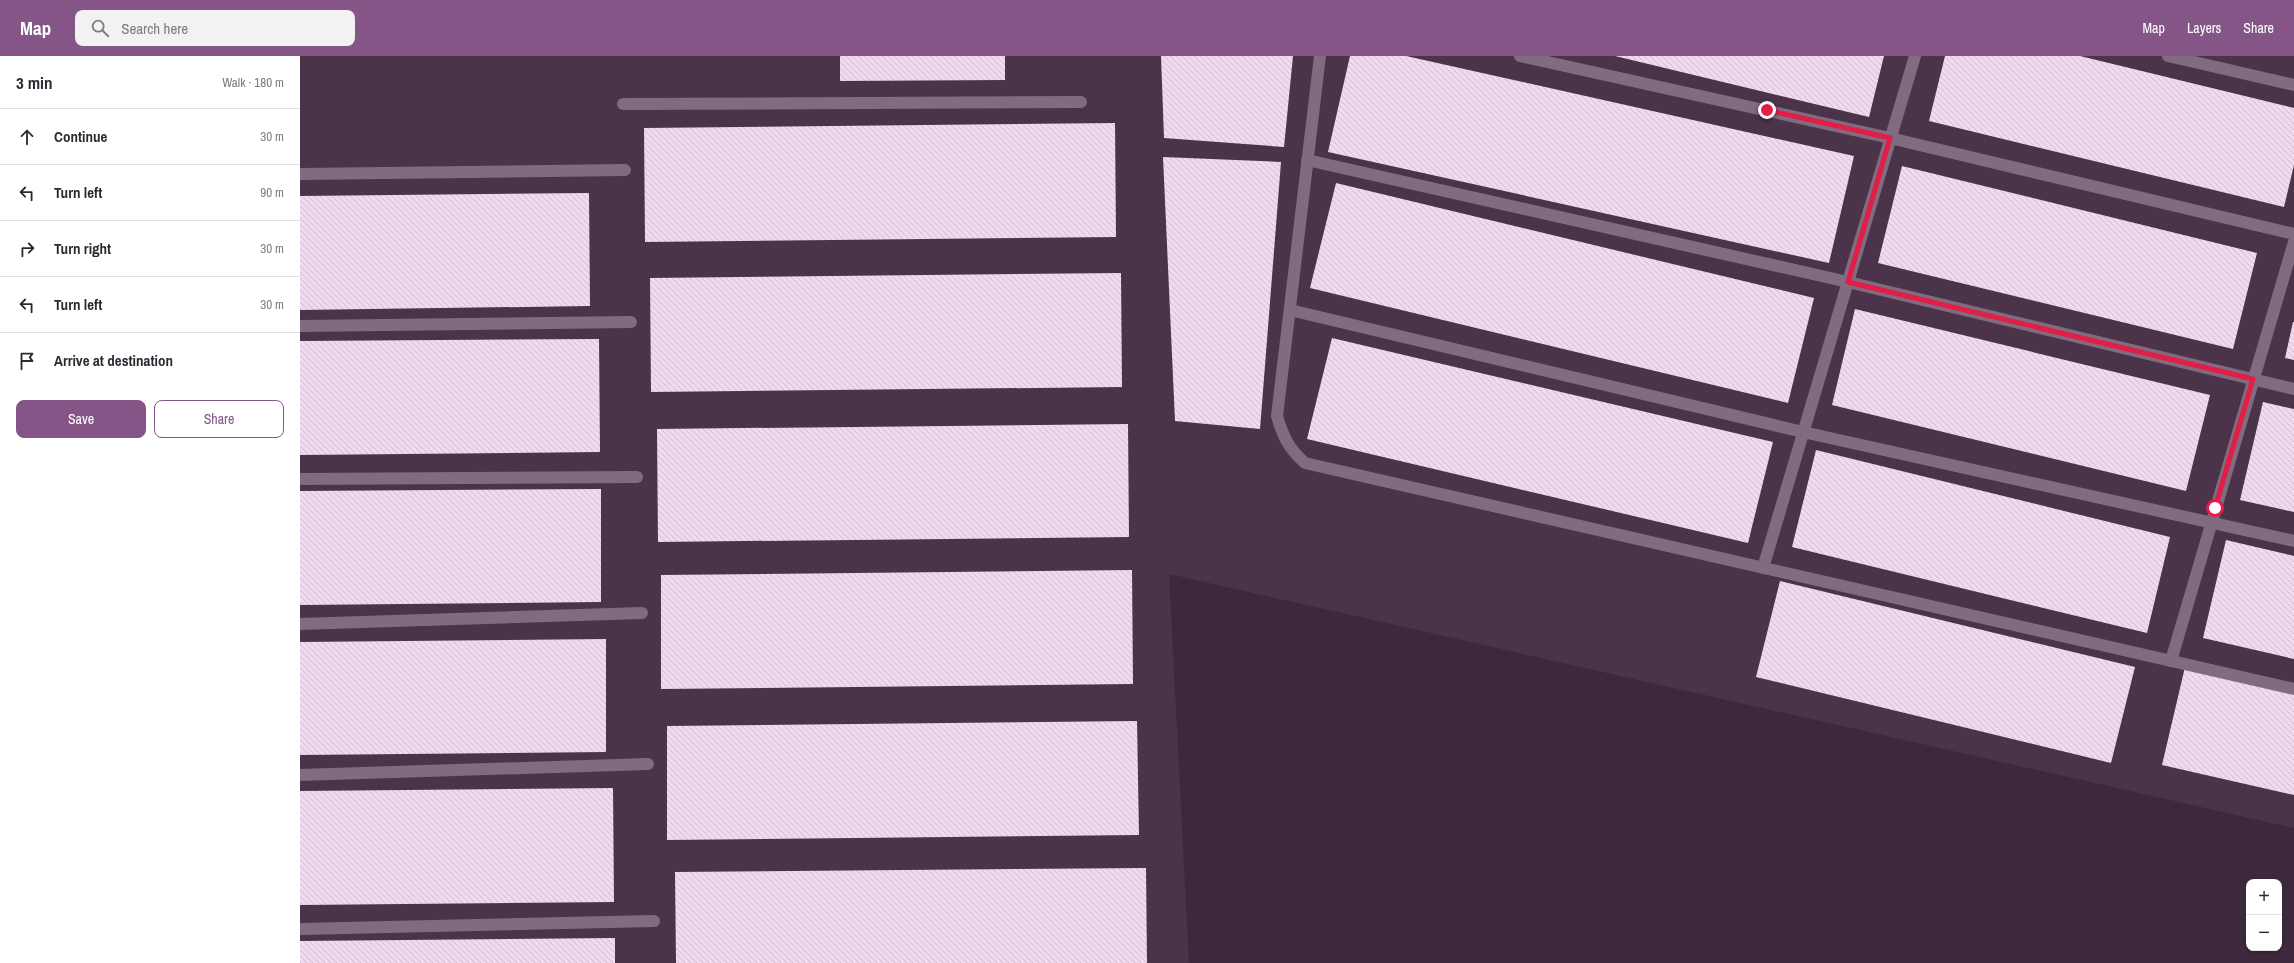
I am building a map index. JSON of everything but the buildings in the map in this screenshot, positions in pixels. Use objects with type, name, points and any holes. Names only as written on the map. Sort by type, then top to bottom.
[{"type":"lane","points":[[1320,56],[1277,416],[1282,436],[1291,451],[1305,463],[2294,689]]},
{"type":"lane","points":[[1520,56],[1890,138],[2294,234]]},
{"type":"lane","points":[[1763,568],[1914,56]]},
{"type":"lane","points":[[2168,56],[2294,85]]},
{"type":"lane","points":[[623,104],[1081,102]]},
{"type":"lane","points":[[1307,160],[1848,282],[2294,389]]},
{"type":"lane","points":[[300,174],[625,170]]},
{"type":"lane","points":[[2171,660],[2294,242]]},
{"type":"lane","points":[[1290,310],[1803,432],[2294,541]]},
{"type":"lane","points":[[300,326],[630,322]]},
{"type":"lane","points":[[300,479],[637,477]]},
{"type":"lane","points":[[300,624],[642,613]]},
{"type":"lane","points":[[300,775],[648,764]]},
{"type":"lane","points":[[300,929],[654,921]]},
{"type":"shaded area","points":[[300,56],[2294,56],[2294,828],[1169,574],[1189,963],[300,963]]},
{"type":"route","points":[[1767,110],[1890,138],[1848,282],[2253,379],[2215,508]]}]
